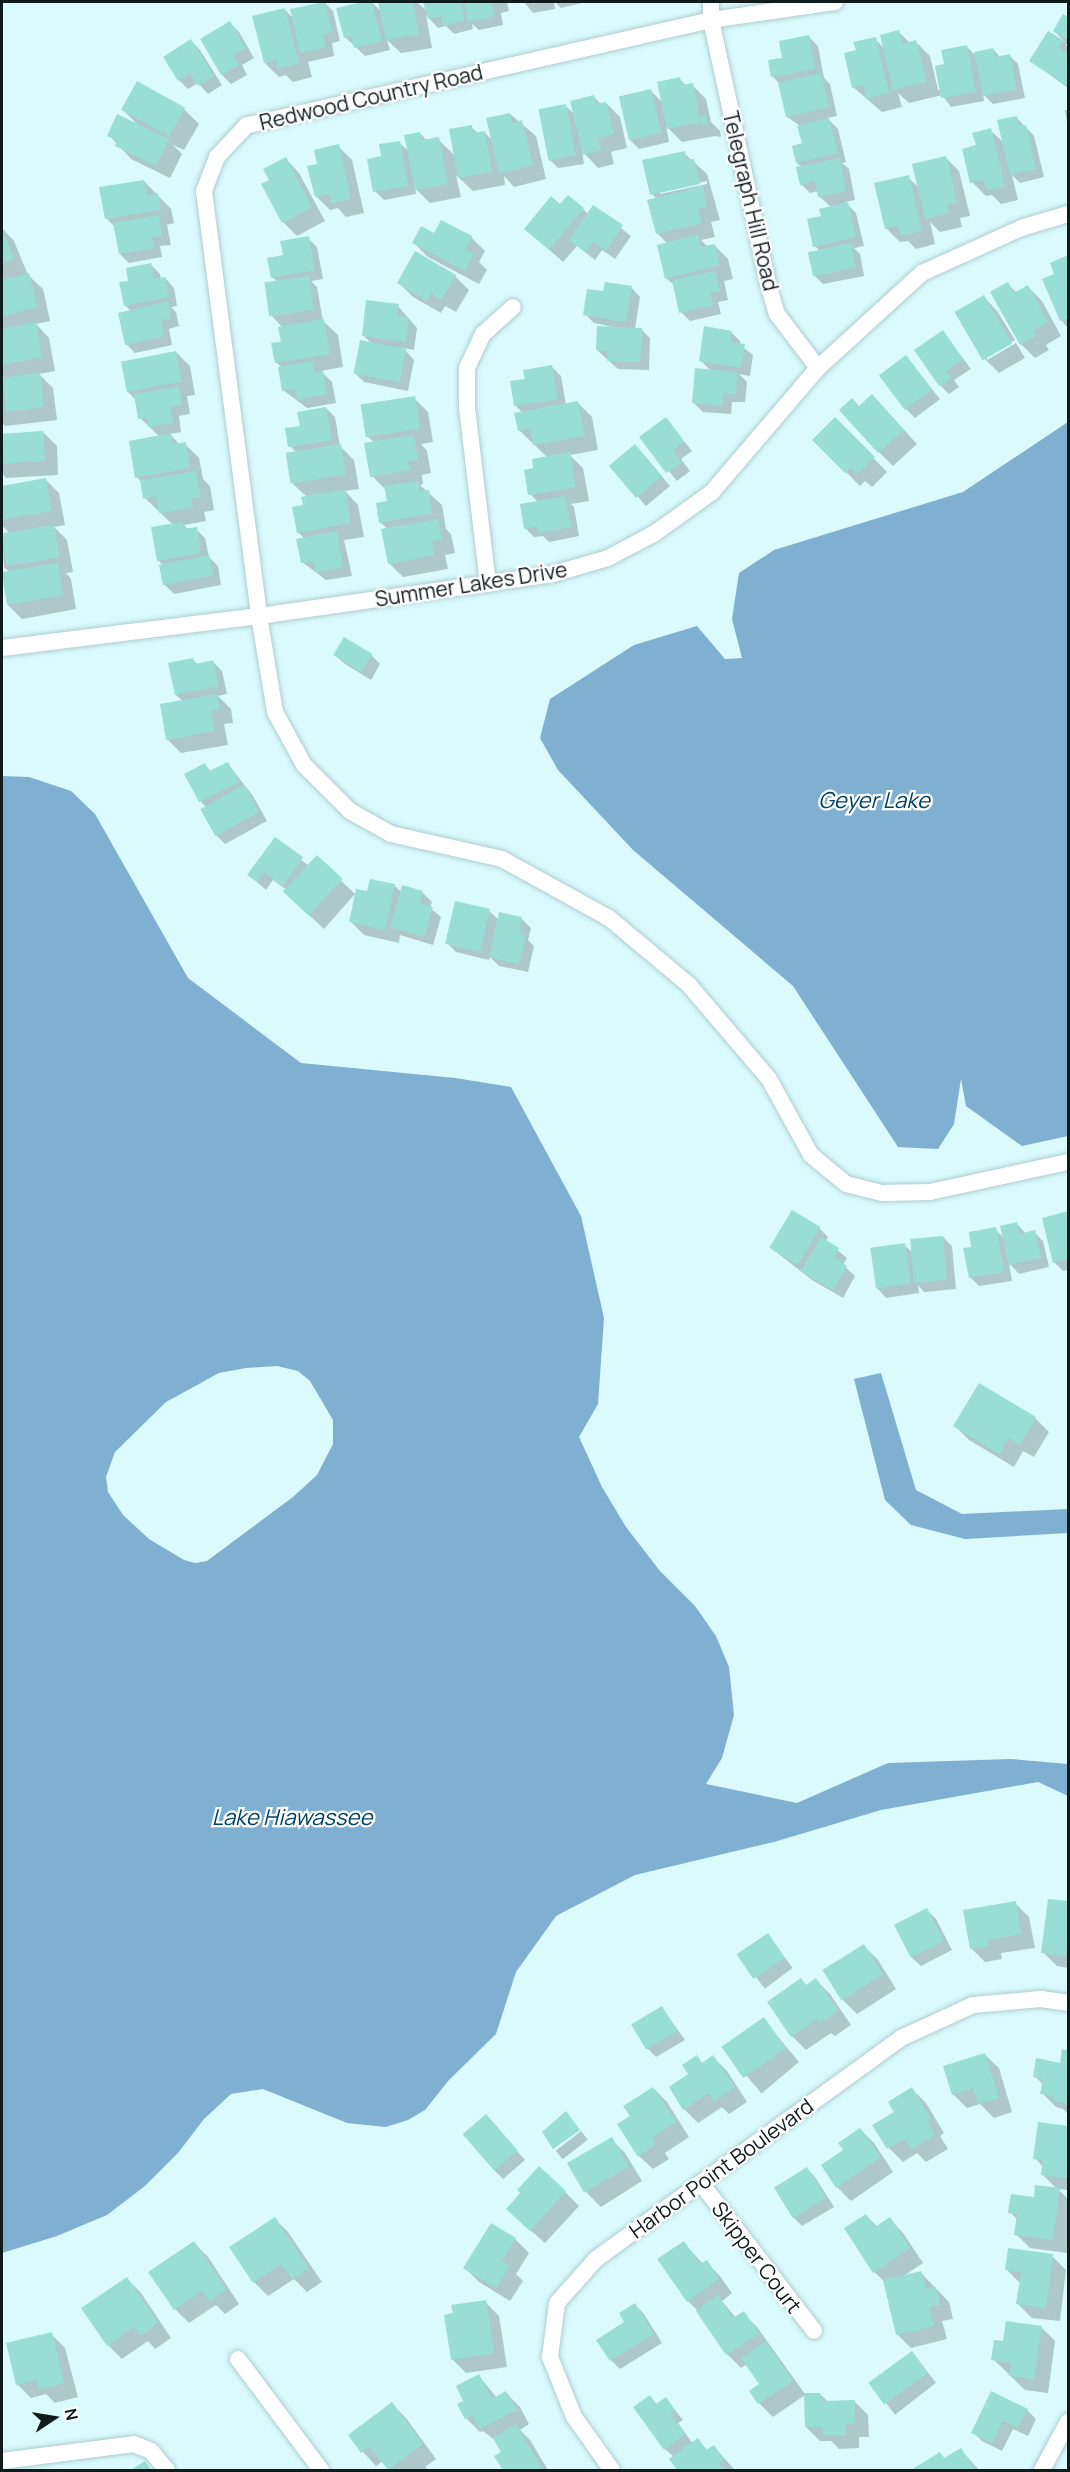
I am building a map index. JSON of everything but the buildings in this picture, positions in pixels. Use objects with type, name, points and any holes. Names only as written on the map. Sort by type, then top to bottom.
[{"type":"street","name":"Telegraph Hill Road","points":[[702,2],[711,20]]},
{"type":"street","name":"Telegraph Hill Road","points":[[711,2],[711,20],[767,280],[777,314],[819,368]]},
{"type":"street","name":"Redwood Country Road","points":[[835,2],[711,20],[247,125],[217,157],[204,191],[259,616],[275,712],[304,765],[350,811],[391,834],[502,859],[609,918],[689,985],[769,1079],[811,1155],[846,1184],[882,1193],[930,1192],[1068,1162]]},
{"type":"street","name":"Summer Lakes Drive","points":[[2,648],[259,616],[488,584],[553,574],[608,558],[655,533],[712,492],[819,368],[922,273],[1021,228],[1068,214]]},
{"type":"street","points":[[488,584],[467,408],[467,368],[483,334],[513,307]]},
{"type":"street","name":"Harbor Point Boulevard","points":[[612,2470],[574,2417],[550,2357],[557,2303],[596,2259],[901,2038],[973,2004],[1041,1999],[1068,2003]]},
{"type":"street","name":"Skipper Court","points":[[701,2183],[814,2331]]},
{"type":"street","points":[[238,2360],[321,2470]]},
{"type":"street","points":[[1042,2470],[1068,2422]]},
{"type":"street","points":[[2,2461],[134,2444],[151,2451],[168,2470]]},
{"type":"water","name":"Geyer Lake","points":[[1068,422],[1068,1136],[1022,1146],[966,1106],[961,1079],[954,1124],[938,1149],[898,1147],[793,986],[633,850],[558,770],[540,738],[550,699],[634,645],[697,626],[725,659],[742,658],[732,619],[739,573],[774,550],[963,492]]},
{"type":"water","name":"Lake Hiawassee","points":[[2,776],[29,777],[71,791],[95,814],[188,978],[301,1063],[455,1078],[511,1087],[581,1216],[604,1318],[598,1404],[579,1437],[602,1487],[626,1527],[660,1571],[695,1606],[716,1636],[729,1667],[734,1715],[722,1758],[706,1784],[797,1803],[888,1763],[1011,1759],[1068,1764],[1068,1796],[1038,1782],[881,1810],[774,1842],[635,1875],[556,1916],[516,1972],[496,2034],[449,2080],[425,2110],[408,2120],[386,2127],[347,2123],[263,2089],[231,2094],[204,2119],[178,2153],[145,2186],[107,2215],[57,2236],[2,2253]],"holes":[[[277,1366],[298,1371],[310,1381],[333,1420],[333,1444],[317,1475],[293,1497],[207,1561],[195,1563],[184,1560],[149,1539],[123,1515],[108,1492],[106,1477],[115,1452],[166,1402],[219,1373]]]},
{"type":"water","points":[[881,1373],[916,1490],[962,1514],[1068,1509],[1068,1533],[965,1539],[911,1525],[885,1500],[854,1379]]}]
